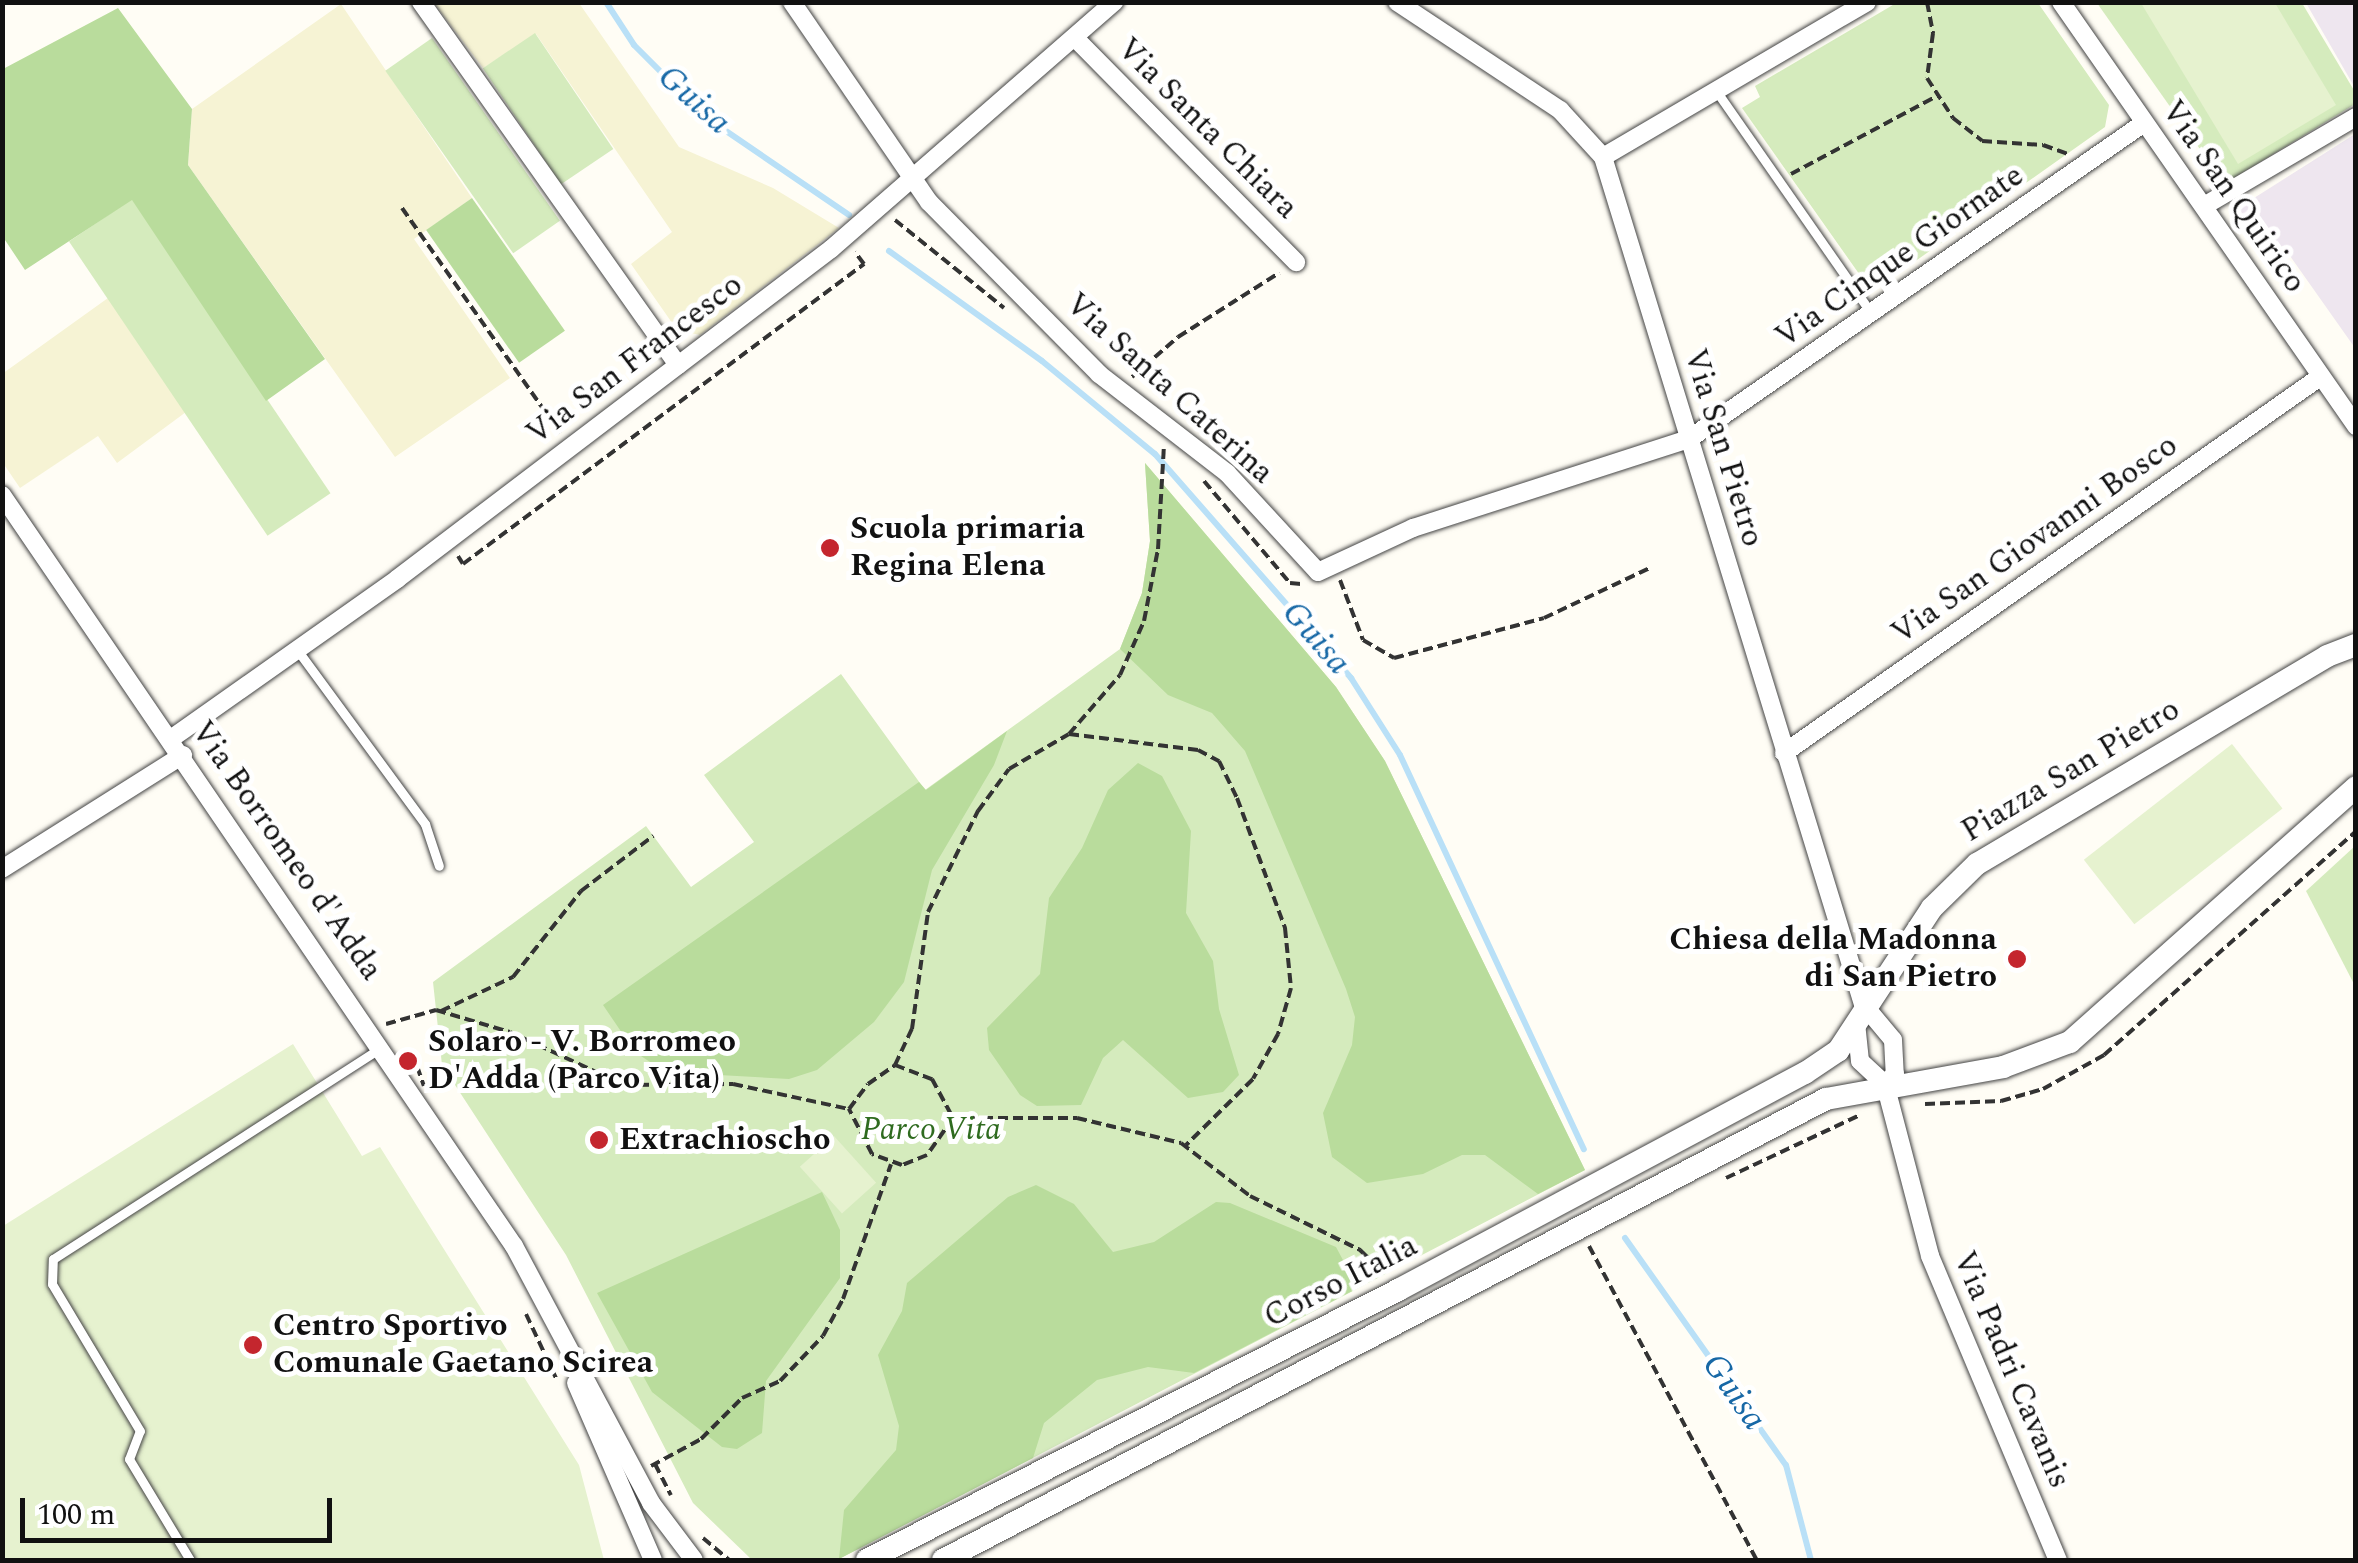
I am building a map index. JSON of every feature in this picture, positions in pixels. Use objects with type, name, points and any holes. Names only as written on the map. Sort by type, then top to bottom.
[{"type":"street","points":[[420,2],[678,364]]},
{"type":"street","name":"Via Santa Caterina","points":[[792,2],[912,184],[1118,391],[1228,472],[1310,576]]},
{"type":"street","name":"Via San Francesco","points":[[172,738],[298,652],[912,184],[1114,2]]},
{"type":"street","name":"Via San Pietro","points":[[1398,2],[1560,110],[1604,157],[1860,1013]]},
{"type":"street","points":[[1604,157],[1867,2]]},
{"type":"street","name":"Via San Quirico","points":[[2061,2],[2356,426]]},
{"type":"street","name":"Via Santa Chiara","points":[[1075,38],[1296,262]]},
{"type":"street","points":[[2204,206],[2356,117]]},
{"type":"street","name":"Via Cinque Giornate","points":[[1690,439],[2144,123]]},
{"type":"street","name":"Via San Giovanni Bosco","points":[[1784,753],[2320,376]]},
{"type":"street","points":[[1310,576],[1318,572],[1333,574],[1413,528],[1690,439]]},
{"type":"street","name":"Via Borromeo d'Adda","points":[[2,495],[183,755],[386,1035],[514,1246],[651,1503],[694,1560]]},
{"type":"street","name":"Piazza San Pietro","points":[[1838,1051],[1932,908],[1977,864],[2326,656],[2356,645]]},
{"type":"street","points":[[2,869],[183,755]]},
{"type":"street","points":[[1885,1084],[2003,1068],[2070,1042],[2356,787]]},
{"type":"street","points":[[1860,1013],[1893,1040],[1894,1074],[1885,1084]]},
{"type":"street","points":[[1860,1013],[1860,1061],[1885,1084]]},
{"type":"street","name":"Corso Italia","points":[[868,1560],[1398,1290],[1838,1051]]},
{"type":"street","name":"Corso Italia","points":[[943,1560],[1826,1100],[1885,1084]]},
{"type":"street","name":"Via Padri Cavanis","points":[[1885,1084],[1930,1256],[2058,1560]]},
{"type":"street","name":"Via Borromeo d'Adda","points":[[514,1246],[653,1560]]},
{"type":"lane","points":[[1717,92],[1871,314]]},
{"type":"lane","points":[[298,652],[425,824],[439,866]]},
{"type":"lane","points":[[190,1560],[129,1459],[140,1431],[52,1284],[53,1259],[386,1035]]},
{"type":"path","points":[[1927,2],[1933,34],[1927,78],[1937,96],[1982,142],[2043,145],[2082,168]]},
{"type":"path","points":[[1780,180],[1937,96]]},
{"type":"path","points":[[402,208],[570,447]]},
{"type":"path","points":[[879,228],[892,218],[1016,317]]},
{"type":"path","points":[[454,550],[463,564],[851,274],[864,264],[851,248],[865,238]]},
{"type":"path","points":[[1118,391],[1164,347],[1296,262]]},
{"type":"path","points":[[1148,436],[1171,455]]},
{"type":"path","points":[[848,1109],[868,1084],[895,1065],[918,1013],[928,912],[963,839],[1009,769],[1069,734],[1120,675],[1144,622],[1158,548],[1162,447]]},
{"type":"path","points":[[1192,472],[1290,583],[1310,576]]},
{"type":"path","points":[[1333,574],[1363,640],[1394,658],[1544,618],[1652,567]]},
{"type":"path","points":[[1069,734],[1198,750],[1219,760],[1285,928],[1291,988],[1278,1034],[1253,1079],[1186,1145]]},
{"type":"path","points":[[441,1011],[513,977],[581,891],[653,836]]},
{"type":"path","points":[[377,1008],[386,1035],[415,1011],[441,1011],[510,1032],[624,1085],[733,1084],[848,1109]]},
{"type":"path","points":[[408,1053],[428,1083],[423,1086]]},
{"type":"path","points":[[895,1065],[932,1080],[953,1118]]},
{"type":"path","points":[[848,1109],[861,1142],[892,1164],[927,1156],[953,1118]]},
{"type":"path","points":[[953,1118],[1077,1118],[1186,1145],[1250,1196],[1360,1250],[1398,1290]]},
{"type":"path","points":[[678,1508],[655,1464],[701,1439],[742,1398],[780,1381],[823,1336],[843,1299],[892,1164]]},
{"type":"path","points":[[1582,1227],[1599,1272],[1756,1560]]},
{"type":"path","points":[[520,1301],[564,1395]]},
{"type":"path","points":[[700,1535],[729,1560]]},
{"type":"shaded area","points":[[434,3],[579,3],[679,147],[773,188],[839,228],[700,335],[677,330],[631,264],[672,232],[536,34],[483,68]]},
{"type":"shaded area","points":[[2306,3],[2355,3],[2355,88]]},
{"type":"shaded area","points":[[341,4],[472,198],[414,239],[510,378],[395,457],[188,165],[192,109]]},
{"type":"shaded area","points":[[2355,134],[2355,348],[2283,246],[2262,257],[2235,210]]},
{"type":"shaded area","points":[[108,298],[186,412],[117,463],[98,436],[20,488],[3,463],[2,374]]},
{"type":"green space","points":[[1898,2],[2038,3],[2109,105],[2105,127],[1883,284],[1862,278],[1742,108],[1760,97],[1755,86]]},
{"type":"green space","points":[[2097,3],[2302,3],[2355,92],[2355,104],[2234,178],[2214,169]]},
{"type":"green space","points":[[2141,3],[2275,3],[2336,105],[2238,164]]},
{"type":"green space","points":[[118,8],[192,109],[188,165],[325,359],[266,401],[132,200],[25,270],[3,237],[3,69]]},
{"type":"green space","points":[[535,33],[613,149],[561,184],[483,68]]},
{"type":"green space","points":[[432,38],[560,221],[513,253],[385,71]]},
{"type":"green space","points":[[472,198],[565,331],[519,363],[426,230]]},
{"type":"green space","points":[[132,199],[331,493],[268,536],[69,241]]},
{"type":"green space","name":"Parco Vita","points":[[1145,463],[1336,687],[1385,761],[1585,1170],[839,1559],[750,1558],[693,1503],[566,1255],[442,1065],[433,982],[646,826],[691,887],[754,842],[704,775],[841,674],[925,790],[1120,649],[1142,593],[1150,541]]},
{"type":"green space","points":[[1145,463],[1336,687],[1385,761],[1585,1170],[1538,1194],[1485,1155],[1462,1155],[1423,1174],[1367,1183],[1332,1157],[1323,1113],[1352,1045],[1355,1017],[1346,989],[1245,751],[1212,713],[1168,695],[1120,649],[1142,593],[1150,541]]},
{"type":"green space","points":[[1007,731],[994,765],[932,870],[904,982],[874,1022],[817,1070],[789,1079],[665,1072],[635,1052],[603,1005],[919,782],[926,790]]},
{"type":"green space","points":[[2232,744],[2282,809],[2134,924],[2084,860]]},
{"type":"green space","points":[[1138,763],[1162,776],[1191,831],[1186,913],[1213,961],[1219,1009],[1239,1075],[1223,1092],[1188,1098],[1123,1040],[1103,1058],[1081,1105],[1037,1106],[1020,1095],[989,1050],[987,1028],[1040,974],[1049,898],[1082,848],[1108,790]]},
{"type":"green space","points":[[2355,846],[2355,986],[2306,891]]},
{"type":"green space","name":"Centro Sportivo Comunale Gaetano Scirea","points":[[293,1044],[362,1156],[380,1147],[579,1465],[604,1560],[3,1560],[3,1226]]},
{"type":"green space","points":[[834,1136],[876,1183],[842,1214],[800,1167]]},
{"type":"green space","points":[[1036,1185],[1074,1204],[1113,1252],[1154,1242],[1216,1202],[1230,1203],[1336,1247],[1358,1288],[1194,1373],[1148,1367],[1097,1380],[1044,1423],[1033,1458],[839,1559],[844,1510],[896,1450],[899,1426],[878,1355],[902,1311],[907,1283],[1008,1197]]},
{"type":"green space","points":[[822,1192],[840,1230],[840,1278],[766,1381],[762,1433],[737,1449],[722,1447],[652,1392],[597,1293]]},
{"type":"waterway","name":"Guisa","points":[[606,2],[634,45],[707,118],[849,215]]},
{"type":"waterway","name":"Guisa","points":[[889,251],[1042,361],[1155,454],[1351,678],[1400,755],[1584,1149]]},
{"type":"waterway","name":"Guisa","points":[[1625,1238],[1786,1465],[1811,1560]]},
{"type":"place","name":"Scuola primaria Regina Elena","points":[[830,548]]},
{"type":"place","name":"Chiesa della Madonna di San Pietro","points":[[2017,959]]},
{"type":"place","name":"Solaro - V. Borromeo D'Adda (Parco Vita)","points":[[408,1061]]},
{"type":"place","name":"Extrachioscho","points":[[599,1140]]},
{"type":"place","name":"Centro Sportivo Comunale Gaetano Scirea","points":[[253,1345]]}]
